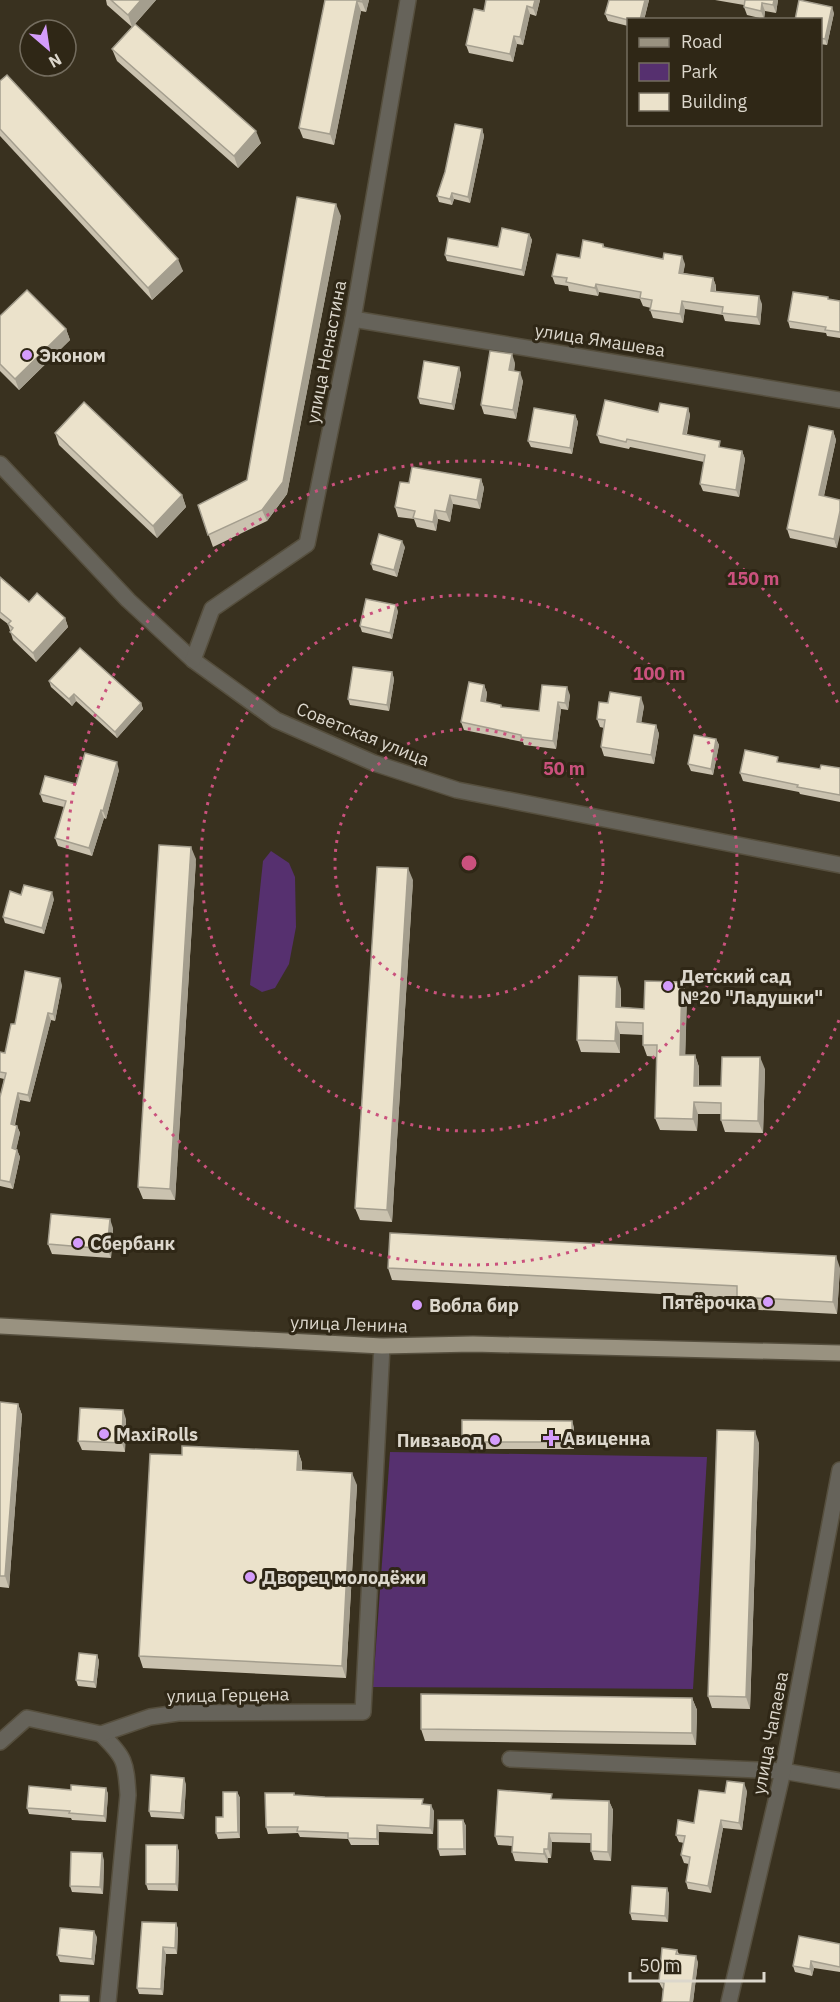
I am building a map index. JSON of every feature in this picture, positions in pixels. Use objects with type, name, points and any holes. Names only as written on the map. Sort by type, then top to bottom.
[{"type":"main road","name":"улица Ленина","points":[[0,1326],[382,1346],[473,1344],[840,1353]]},
{"type":"street","name":"улица Ненастина","points":[[193,660],[212,609],[307,544],[353,319],[408,0]]},
{"type":"street","name":"улица Ямашева","points":[[353,319],[840,400]]},
{"type":"street","name":"Советская улица","points":[[0,464],[128,600],[193,660],[276,720],[374,763],[457,790],[840,865]]},
{"type":"street","name":"улица Герцена","points":[[101,1734],[150,1717],[178,1713],[363,1712],[382,1346]]},
{"type":"street","name":"улица Чапаева","points":[[729,2002],[783,1771],[840,1470]]},
{"type":"street","points":[[0,1742],[27,1718],[101,1734],[118,1751],[124,1764],[128,1795],[108,2002]]},
{"type":"street","points":[[510,1759],[783,1771],[840,1781]]},
{"type":"green space","points":[[271,851],[289,863],[295,877],[296,927],[289,964],[275,988],[262,992],[250,985],[263,861]]},
{"type":"green space","points":[[390,1452],[707,1457],[693,1689],[373,1687]]},
{"type":"building","points":[[111,0],[141,0],[128,15]]},
{"type":"building","points":[[325,0],[363,0],[362,2],[357,1],[330,134],[299,128]]},
{"type":"building","points":[[486,0],[535,0],[533,8],[527,6],[520,37],[514,36],[510,54],[466,45],[474,9],[484,11]]},
{"type":"building","points":[[609,0],[645,0],[640,18],[627,20],[605,14]]},
{"type":"building","points":[[745,0],[774,0],[773,5],[762,3],[761,11],[744,7]]},
{"type":"building","points":[[799,0],[832,7],[825,39],[822,38],[822,18],[795,18]]},
{"type":"building","points":[[135,24],[256,131],[234,156],[112,49]]},
{"type":"building","points":[[7,75],[178,259],[148,288],[0,129],[0,81]]},
{"type":"building","points":[[455,124],[482,129],[468,197],[452,193],[450,199],[437,196],[445,172]]},
{"type":"building","points":[[297,197],[336,204],[283,482],[262,510],[208,535],[198,505],[247,480]]},
{"type":"building","points":[[502,228],[529,234],[522,270],[445,255],[448,238],[498,247]]},
{"type":"building","points":[[583,240],[603,244],[603,247],[663,259],[664,253],[682,256],[679,273],[713,278],[711,291],[759,296],[757,317],[722,313],[723,307],[682,301],[680,314],[650,310],[652,300],[640,298],[641,292],[596,284],[595,288],[566,282],[567,278],[552,276],[557,254],[580,258]]},
{"type":"building","name":"Эконом","points":[[27,290],[66,329],[15,379],[0,364],[0,316]]},
{"type":"building","points":[[793,292],[840,301],[840,332],[825,330],[826,327],[788,321]]},
{"type":"building","points":[[490,351],[512,354],[509,370],[520,372],[513,410],[481,405]]},
{"type":"building","points":[[424,361],[459,367],[452,404],[418,398]]},
{"type":"building","points":[[605,400],[658,412],[660,403],[688,408],[683,434],[720,441],[719,447],[742,451],[736,490],[700,484],[705,455],[597,435]]},
{"type":"building","points":[[84,402],[182,495],[153,526],[55,433]]},
{"type":"building","points":[[534,408],[575,415],[570,448],[528,441]]},
{"type":"building","points":[[809,426],[833,431],[819,495],[840,500],[834,539],[787,529]]},
{"type":"building","points":[[412,467],[481,479],[477,500],[450,495],[446,512],[435,510],[433,522],[413,518],[415,511],[395,507],[400,482],[409,483]]},
{"type":"building","points":[[379,534],[402,541],[394,570],[371,564]]},
{"type":"building","points":[[0,577],[29,602],[37,593],[65,618],[33,653],[10,632],[13,628],[8,624],[11,621],[0,612]]},
{"type":"building","points":[[366,599],[396,605],[390,633],[360,626]]},
{"type":"building","points":[[80,648],[141,703],[115,732],[74,694],[69,699],[49,681]]},
{"type":"building","points":[[353,667],[392,672],[387,705],[348,699]]},
{"type":"building","points":[[469,682],[484,685],[481,701],[501,705],[501,707],[539,711],[542,685],[567,687],[565,703],[558,702],[553,741],[521,737],[521,735],[461,722]]},
{"type":"building","points":[[610,692],[641,697],[637,722],[656,725],[651,755],[601,747],[605,720],[597,719],[599,702],[608,703]]},
{"type":"building","points":[[694,735],[716,739],[711,769],[688,764]]},
{"type":"building","points":[[745,750],[778,757],[777,762],[820,769],[821,765],[840,768],[840,795],[740,773]]},
{"type":"building","points":[[85,753],[117,762],[103,811],[101,810],[89,848],[55,838],[66,801],[40,794],[45,776],[76,784]]},
{"type":"building","points":[[159,845],[191,847],[170,1189],[138,1187]]},
{"type":"building","points":[[377,867],[408,868],[387,1210],[355,1208]]},
{"type":"building","points":[[24,885],[52,892],[42,928],[3,917],[10,891],[21,895]]},
{"type":"building","points":[[25,971],[60,978],[53,1014],[48,1013],[28,1095],[18,1093],[11,1124],[17,1126],[12,1148],[17,1150],[10,1182],[0,1180],[0,1097],[6,1073],[0,1072],[0,1052],[5,1053],[11,1024],[15,1024]]},
{"type":"building","points":[[579,976],[617,977],[616,1007],[644,1009],[645,981],[682,982],[680,1055],[695,1055],[694,1086],[721,1086],[722,1057],[760,1057],[758,1121],[721,1120],[721,1103],[694,1102],[693,1119],[655,1118],[657,1045],[643,1045],[643,1023],[616,1022],[615,1041],[577,1040]]},
{"type":"building","points":[[51,1214],[110,1219],[107,1249],[48,1244]]},
{"type":"building","points":[[390,1233],[836,1256],[833,1302],[737,1297],[737,1286],[388,1268]]},
{"type":"building","points":[[0,1402],[18,1404],[5,1576],[0,1576]]},
{"type":"building","points":[[80,1408],[123,1410],[122,1443],[78,1441]]},
{"type":"building","points":[[462,1420],[572,1421],[572,1442],[462,1442]]},
{"type":"building","points":[[717,1430],[755,1431],[746,1697],[708,1696]]},
{"type":"building","name":"Дворец молодёжи","points":[[182,1446],[298,1451],[297,1470],[352,1473],[342,1666],[139,1656],[150,1454],[182,1455]]},
{"type":"building","points":[[79,1653],[97,1655],[94,1682],[76,1680]]},
{"type":"building","points":[[421,1694],[692,1698],[692,1733],[421,1729]]},
{"type":"building","points":[[151,1775],[184,1778],[181,1813],[149,1811]]},
{"type":"building","points":[[727,1781],[744,1783],[739,1823],[721,1820],[708,1886],[686,1882],[690,1857],[681,1855],[685,1836],[676,1835],[678,1820],[694,1823],[699,1790],[725,1793]]},
{"type":"building","points":[[71,1785],[106,1788],[104,1816],[27,1808],[29,1786],[71,1790]]},
{"type":"building","points":[[498,1790],[552,1794],[551,1799],[609,1801],[608,1852],[591,1851],[591,1834],[549,1833],[548,1849],[544,1849],[544,1854],[512,1852],[513,1837],[495,1836]]},
{"type":"building","points":[[223,1792],[237,1792],[238,1832],[216,1833],[216,1817],[223,1817]]},
{"type":"building","points":[[265,1793],[423,1799],[422,1804],[431,1805],[430,1828],[377,1825],[377,1839],[348,1838],[348,1833],[297,1831],[298,1827],[266,1827]]},
{"type":"building","points":[[438,1820],[463,1820],[464,1849],[438,1849]]},
{"type":"building","points":[[146,1845],[177,1845],[176,1884],[146,1884]]},
{"type":"building","points":[[71,1852],[102,1853],[100,1887],[70,1886]]},
{"type":"building","points":[[632,1886],[667,1888],[665,1916],[630,1913]]},
{"type":"building","points":[[142,1922],[176,1923],[175,1948],[163,1947],[161,1989],[137,1988]]},
{"type":"building","points":[[60,1928],[94,1931],[92,1959],[57,1955]]},
{"type":"building","points":[[799,1936],[840,1944],[840,1967],[811,1961],[810,1969],[793,1966]]},
{"type":"building","points":[[662,1948],[677,1950],[676,1954],[696,1956],[690,2002],[662,2002],[664,1983],[659,1982]]},
{"type":"building","points":[[60,1995],[89,1996],[89,2002],[60,2002]]},
{"type":"place","name":"Эконом","points":[[27,355]]},
{"type":"place","name":"Детский сад №20 \"Ладушки\"","points":[[668,986]]},
{"type":"place","name":"Сбербанк","points":[[78,1243]]},
{"type":"place","name":"Пятёрочка","points":[[768,1302]]},
{"type":"place","name":"Вобла бир","points":[[417,1305]]},
{"type":"place","name":"MaxiRolls","points":[[104,1434]]},
{"type":"place","name":"Авиценна","points":[[551,1438]]},
{"type":"place","name":"Пивзавод","points":[[495,1440]]},
{"type":"place","name":"Дворец молодёжи","points":[[250,1577]]}]
